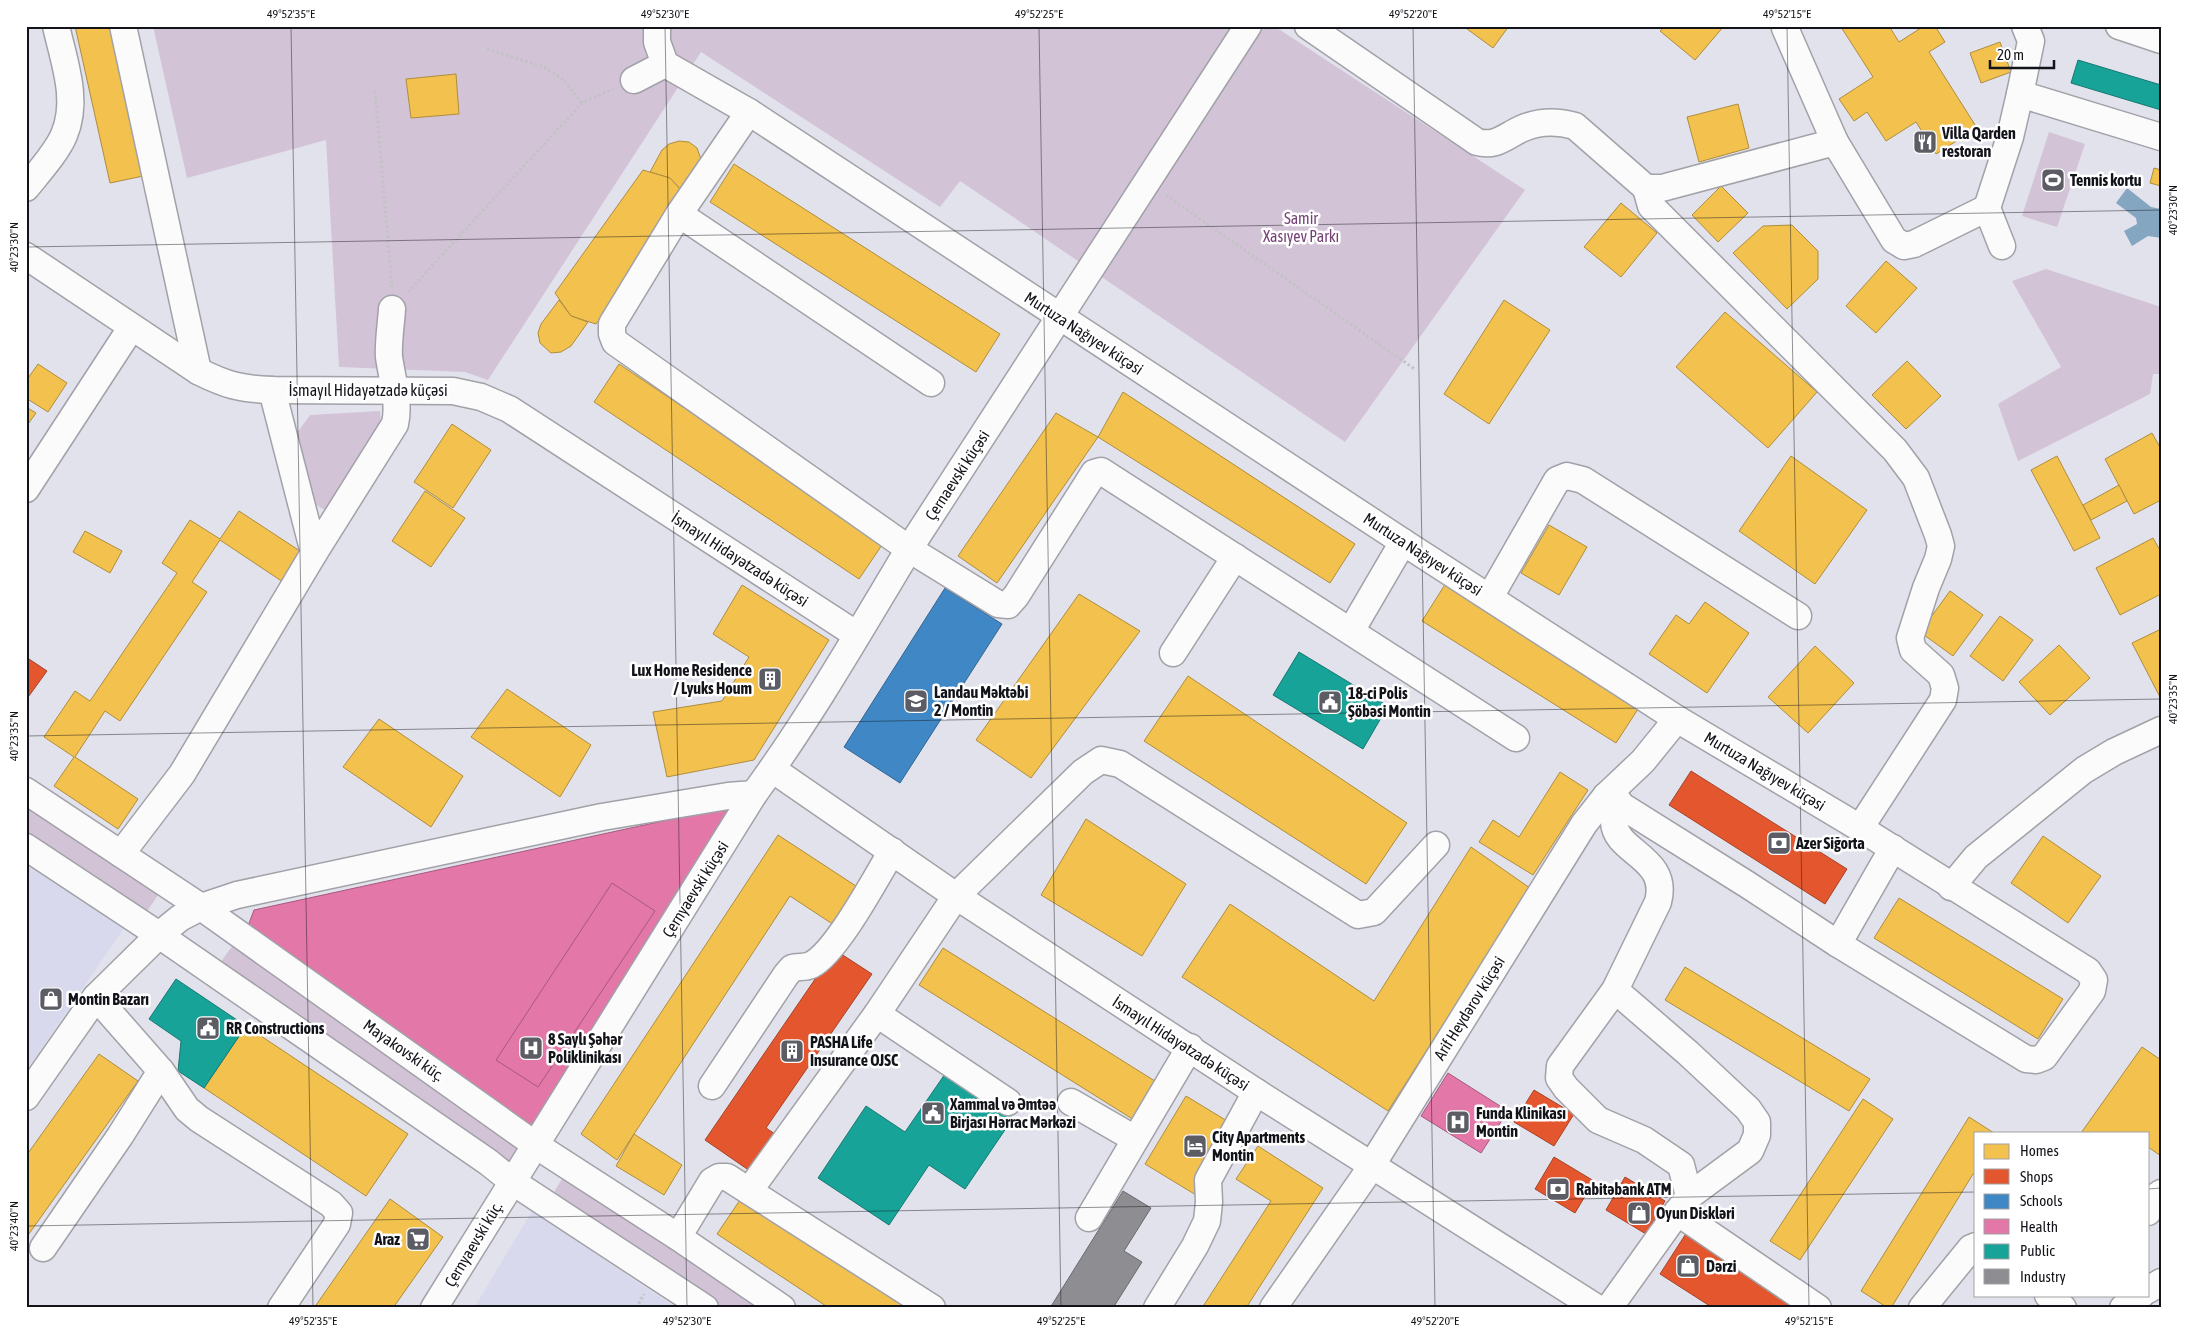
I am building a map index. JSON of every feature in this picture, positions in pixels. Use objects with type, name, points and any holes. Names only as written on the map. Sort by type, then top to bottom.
[{"type":"street","points":[[26,188],[64,137],[69,121],[72,94],[56,26]]},
{"type":"street","points":[[123,26],[198,371]]},
{"type":"street","points":[[634,80],[665,64],[657,42],[657,26]]},
{"type":"street","name":"Çernaevski küçəsi","points":[[857,635],[909,549],[1248,26]]},
{"type":"street","points":[[1308,26],[1477,142],[1488,145],[1522,128],[1548,122],[1561,122],[1575,126],[1646,188],[1651,206],[1895,450],[1916,478],[1938,535],[1940,546],[1938,560],[1926,588],[1910,638],[1913,650],[1941,675],[1945,688],[1944,700],[1860,828]]},
{"type":"street","points":[[2002,246],[1987,208],[2010,137],[2020,94],[2031,41],[2025,26]]},
{"type":"street","points":[[2119,26],[2161,40]]},
{"type":"street","points":[[1785,28],[1836,142],[1894,240],[1904,246],[1914,244],[1987,208]]},
{"type":"street","name":"Murtuza Nağıyev küçəsi","points":[[665,64],[750,112],[1403,542],[1677,719],[1893,848],[2088,972],[2094,980],[2092,991],[2044,1057],[2036,1060],[2026,1059],[1838,944]]},
{"type":"street","points":[[2020,94],[2161,137]]},
{"type":"street","points":[[750,112],[679,214],[612,324],[612,334],[615,342],[909,549],[998,604],[1008,605],[1016,596],[1094,473],[1101,471],[1516,738]]},
{"type":"street","points":[[1646,188],[1662,188],[1836,142]]},
{"type":"street","points":[[679,214],[931,383]]},
{"type":"street","name":"İsmayıl Hidayətzadə küçəsi","points":[[26,256],[131,328],[198,371],[225,384],[248,389],[272,390],[454,391],[509,409],[857,635]]},
{"type":"street","points":[[121,854],[182,774],[314,553],[395,424],[397,416],[395,390],[389,355],[392,309]]},
{"type":"street","points":[[26,489],[131,328]]},
{"type":"street","points":[[272,390],[314,553]]},
{"type":"street","points":[[1490,597],[1557,480],[1567,476],[1583,480],[1798,616]]},
{"type":"street","points":[[1350,631],[1403,542]]},
{"type":"street","points":[[1173,653],[1235,557]]},
{"type":"street","name":"Çernyaevski küçəsi","points":[[512,1182],[537,1146],[754,794],[772,769],[857,635]]},
{"type":"street","name":"Arif Heydərov küçəsi","points":[[1278,1306],[1372,1165],[1584,824],[1612,799],[1677,719]]},
{"type":"street","points":[[1950,886],[1976,857],[2084,770],[2114,752],[2161,730]]},
{"type":"street","points":[[749,1191],[877,1014],[956,896],[1083,772],[1102,760],[1120,764],[1358,915],[1374,912],[1436,846]]},
{"type":"street","name":"İsmayıl Hidayətzadə küçəsi","points":[[772,769],[956,896],[1190,1047],[1256,1092],[1597,1308]]},
{"type":"street","name":"Mayakovski küç.","points":[[26,791],[202,907],[537,1146],[678,1237],[782,1308]]},
{"type":"street","points":[[26,1097],[96,997],[159,935],[180,918],[202,907],[237,895],[602,817],[728,796],[754,794]]},
{"type":"street","points":[[1612,799],[1838,944],[1893,848]]},
{"type":"street","points":[[1612,799],[1617,833],[1659,877],[1661,891],[1658,902],[1614,990],[1560,1066],[1559,1078],[1566,1088],[1598,1120],[1644,1140],[1682,1165],[1683,1204]]},
{"type":"street","points":[[26,846],[159,935],[488,1162],[512,1182],[705,1308]]},
{"type":"street","points":[[712,1086],[786,975],[792,968],[808,966],[816,962],[841,935],[892,851]]},
{"type":"street","points":[[1609,1308],[1683,1204],[1750,1151],[1757,1135],[1758,1122],[1748,1109],[1702,1066],[1614,990]]},
{"type":"street","points":[[96,997],[161,1071],[187,1109],[199,1119],[331,1204],[338,1213],[336,1224],[281,1308]]},
{"type":"street","points":[[877,1014],[1008,1102]]},
{"type":"street","points":[[1089,1218],[1190,1047]]},
{"type":"street","points":[[43,1248],[120,1136],[161,1071]]},
{"type":"street","points":[[1157,1308],[1195,1246],[1207,1222],[1209,1202],[1208,1180],[1256,1092]]},
{"type":"street","points":[[1071,1102],[1135,1139]]},
{"type":"street","points":[[678,1237],[712,1181],[719,1177],[727,1177],[932,1308]]},
{"type":"street","name":"Çernyaevski küç.","points":[[434,1308],[512,1182]]},
{"type":"street","points":[[2150,1206],[2152,1199],[2161,1193]]},
{"type":"street","points":[[1683,1204],[1818,1308]]},
{"type":"street","points":[[1922,1308],[1971,1248],[1974,1247]]},
{"type":"street","points":[[2049,1296],[2063,1308]]},
{"type":"street","points":[[2123,1308],[2138,1296]]},
{"type":"path","points":[[486,49],[544,67],[564,80],[582,103]]},
{"type":"path","points":[[392,309],[582,103],[634,80]]},
{"type":"path","points":[[375,91],[392,272],[392,309]]},
{"type":"path","points":[[1146,181],[1416,370]]},
{"type":"shaded area","name":"Montin Bazarı","points":[[26,862],[124,928],[26,1071]]},
{"type":"shaded area","points":[[532,1211],[676,1308],[474,1308]]},
{"type":"green space","name":"Samir Xasıyev Parkı","points":[[153,26],[1274,26],[1525,190],[1345,442],[960,181],[940,207],[701,52],[488,380],[465,372],[339,367],[326,140],[187,178]]},
{"type":"green space","name":"Tennis kortu","points":[[2049,132],[2085,144],[2057,227],[2022,216]]},
{"type":"green space","points":[[2046,269],[2161,307],[2161,374],[2153,374],[2150,394],[2018,461],[1998,404],[2061,367],[2012,281]]},
{"type":"green space","points":[[380,411],[381,425],[325,510],[316,505],[297,433],[310,415]]},
{"type":"green space","points":[[26,806],[158,895],[146,913],[26,832]]},
{"type":"green space","points":[[233,945],[525,1150],[513,1167],[220,963]]},
{"type":"green space","points":[[565,1174],[762,1308],[723,1308],[554,1192]]},
{"type":"water","points":[[2127,188],[2151,207],[2161,209],[2161,238],[2148,236],[2132,246],[2124,231],[2137,224],[2136,218],[2116,203]]},
{"type":"building: Homes","points":[[75,26],[120,26],[153,174],[110,183]]},
{"type":"building: Homes","points":[[1463,26],[1509,26],[1493,48]]},
{"type":"building: Homes","points":[[1665,26],[1724,26],[1695,60],[1660,31]]},
{"type":"building: Homes","points":[[1842,26],[1889,26],[1899,42],[1924,26],[1935,26],[1945,42],[1929,52],[1977,128],[1936,154],[1916,122],[1886,141],[1867,112],[1854,121],[1839,99],[1873,77]]},
{"type":"building: Homes","points":[[2000,42],[2011,72],[1981,83],[1970,53]]},
{"type":"building: Homes","points":[[456,74],[459,114],[411,118],[406,79]]},
{"type":"building: Homes","points":[[1738,104],[1749,148],[1699,162],[1687,117]]},
{"type":"building: Homes","points":[[679,141],[689,142],[697,148],[701,159],[698,171],[682,191],[670,178],[650,172],[662,150],[669,144]]},
{"type":"building: Homes","points":[[734,164],[1000,334],[976,372],[710,202]]},
{"type":"building: Homes","points":[[2154,168],[2161,170],[2161,186],[2150,183]]},
{"type":"building: Homes","points":[[643,170],[670,178],[682,191],[685,198],[596,324],[571,316],[555,293]]},
{"type":"building: Homes","points":[[1721,186],[1748,213],[1718,242],[1692,215]]},
{"type":"building: Homes","points":[[1621,203],[1657,233],[1621,277],[1584,247]]},
{"type":"building: Homes","points":[[1792,225],[1818,251],[1818,279],[1787,309],[1733,253],[1763,226]]},
{"type":"building: Homes","points":[[1886,261],[1917,288],[1876,333],[1846,306]]},
{"type":"building: Homes","points":[[559,300],[571,316],[588,322],[571,346],[561,352],[551,353],[540,343],[538,333],[541,324]]},
{"type":"building: Homes","points":[[1504,300],[1550,330],[1489,424],[1444,394]]},
{"type":"building: Homes","points":[[1725,312],[1817,392],[1768,448],[1676,367]]},
{"type":"building: Homes","points":[[1907,361],[1941,396],[1906,429],[1872,395]]},
{"type":"building: Homes","points":[[38,364],[67,383],[48,412],[26,398],[26,381]]},
{"type":"building: Homes","points":[[619,364],[884,542],[859,579],[594,402]]},
{"type":"building: Homes","points":[[1123,392],[1355,544],[1330,583],[1098,437]]},
{"type":"building: Homes","points":[[26,407],[36,413],[26,427]]},
{"type":"building: Homes","points":[[1056,413],[1098,437],[997,583],[958,556]]},
{"type":"building: Homes","points":[[452,424],[491,450],[453,508],[414,482]]},
{"type":"building: Homes","points":[[2152,433],[2161,449],[2161,500],[2134,514],[2105,459]]},
{"type":"building: Homes","points":[[1791,456],[1867,510],[1815,584],[1739,531]]},
{"type":"building: Homes","points":[[2057,456],[2100,538],[2074,551],[2031,470]]},
{"type":"building: Homes","points":[[2119,485],[2127,501],[2091,520],[2083,505]]},
{"type":"building: Homes","points":[[425,491],[465,518],[431,567],[392,541]]},
{"type":"building: Homes","points":[[239,511],[303,553],[283,582],[220,540],[192,582],[207,592],[120,721],[105,711],[75,757],[138,799],[118,829],[54,786],[74,757],[44,737],[75,691],[90,701],[177,573],[162,563],[190,520],[220,539]]},
{"type":"building: Homes","points":[[1549,525],[1587,547],[1559,595],[1521,573]]},
{"type":"building: Homes","points":[[85,531],[122,551],[110,573],[73,552]]},
{"type":"building: Homes","points":[[2153,538],[2161,552],[2161,594],[2120,615],[2096,568]]},
{"type":"building: Homes","points":[[1446,583],[1640,706],[1616,743],[1422,621]]},
{"type":"building: Homes","name":"Lux Home Residence / Lyuks Houm","points":[[742,585],[829,640],[754,760],[667,777],[653,712],[722,701],[749,657],[713,634]]},
{"type":"building: Homes","points":[[1950,591],[1983,615],[1953,656],[1920,632]]},
{"type":"building: Homes","points":[[1079,594],[1140,631],[1031,778],[976,740]]},
{"type":"building: Homes","points":[[1705,602],[1749,633],[1707,693],[1649,654],[1676,615],[1689,624]]},
{"type":"building: Homes","points":[[2000,616],[2033,640],[2003,681],[1970,656]]},
{"type":"building: Homes","points":[[2161,629],[2161,699],[2132,643]]},
{"type":"building: Homes","points":[[2059,645],[2090,678],[2050,715],[2019,682]]},
{"type":"building: Homes","points":[[1815,646],[1854,683],[1808,733],[1768,697]]},
{"type":"building: Homes","points":[[1188,676],[1407,823],[1366,884],[1144,741]]},
{"type":"building: Homes","points":[[507,689],[591,745],[560,797],[471,737]]},
{"type":"building: Homes","points":[[379,719],[463,776],[431,827],[343,767]]},
{"type":"building: Homes","points":[[1560,772],[1588,790],[1533,875],[1479,842],[1493,820],[1519,837]]},
{"type":"building: Homes","points":[[1086,819],[1186,884],[1142,956],[1041,895]]},
{"type":"building: Homes","points":[[778,835],[859,888],[834,925],[790,896],[617,1160],[581,1134]]},
{"type":"building: Homes","points":[[2043,836],[2101,876],[2068,923],[2011,883]]},
{"type":"building: Homes","points":[[1471,847],[1530,888],[1388,1111],[1182,977],[1230,904],[1374,1001]]},
{"type":"building: Homes","points":[[1899,898],[2063,999],[2038,1039],[1874,938]]},
{"type":"building: Homes","points":[[365,915],[508,1011],[480,1053],[337,957]]},
{"type":"building: Homes","points":[[943,948],[1158,1083],[1134,1120],[919,985]]},
{"type":"building: Homes","points":[[1685,967],[1870,1079],[1849,1111],[1665,1000]]},
{"type":"building: Homes","points":[[246,1026],[408,1134],[366,1196],[204,1088]]},
{"type":"building: Homes","points":[[2142,1047],[2161,1060],[2161,1156],[2150,1148],[2150,1132],[2082,1132]]},
{"type":"building: Homes","points":[[99,1054],[138,1081],[26,1238],[26,1156]]},
{"type":"building: Homes","points":[[1186,1096],[1237,1127],[1196,1195],[1145,1164]]},
{"type":"building: Homes","points":[[1863,1099],[1893,1119],[1800,1260],[1770,1241]]},
{"type":"building: Homes","points":[[1969,1117],[1992,1132],[1974,1132],[1974,1174],[1891,1308],[1861,1291]]},
{"type":"building: Homes","points":[[634,1134],[682,1165],[664,1195],[616,1166]]},
{"type":"building: Homes","points":[[1258,1146],[1323,1188],[1246,1308],[1202,1308],[1271,1201],[1236,1179]]},
{"type":"building: Homes","points":[[742,1197],[909,1308],[829,1308],[717,1234]]},
{"type":"building: Homes","points":[[390,1199],[443,1237],[393,1308],[314,1308]]},
{"type":"building: Shops","points":[[26,657],[47,671],[26,700]]},
{"type":"building: Shops","points":[[1691,771],[1847,869],[1825,904],[1669,805]]},
{"type":"building: Shops","name":"PASHA Life Insurance OJSC","points":[[835,950],[872,974],[766,1128],[775,1134],[750,1171],[705,1140]]},
{"type":"building: Shops","points":[[1534,1090],[1574,1114],[1554,1146],[1514,1122]]},
{"type":"building: Shops","points":[[1554,1157],[1594,1181],[1575,1213],[1535,1189]]},
{"type":"building: Shops","points":[[1625,1177],[1665,1201],[1646,1234],[1606,1210]]},
{"type":"building: Shops","points":[[1687,1232],[1804,1308],[1713,1308],[1660,1274]]},
{"type":"building: Schools","points":[[945,588],[1002,624],[900,783],[844,747]]},
{"type":"building: Health","points":[[727,807],[732,828],[539,1131],[248,926],[254,910]]},
{"type":"building: Health","points":[[612,883],[655,911],[538,1087],[496,1060]]},
{"type":"building: Health","points":[[1448,1073],[1508,1111],[1481,1153],[1421,1116]]},
{"type":"building: Public","points":[[2078,60],[2161,85],[2161,110],[2071,83]]},
{"type":"building: Public","points":[[1299,652],[1388,706],[1363,749],[1273,695]]},
{"type":"building: Public","points":[[176,979],[246,1026],[204,1088],[178,1071],[181,1041],[149,1019]]},
{"type":"building: Public","points":[[945,1074],[1013,1118],[965,1189],[929,1165],[889,1225],[818,1178],[866,1106],[905,1132]]},
{"type":"building: Industry","points":[[1123,1191],[1151,1208],[1124,1251],[1142,1262],[1113,1308],[1050,1308]]},
{"type":"place","name":"Villa Qarden restoran","points":[[1925,142]]},
{"type":"place","name":"Tennis kortu","points":[[2053,180]]},
{"type":"place","name":"Lux Home Residence / Lyuks Houm","points":[[770,679]]},
{"type":"place","name":"Landau Məktəbi 2 / Montin","points":[[916,701]]},
{"type":"place","name":"18-ci Polis Şöbəsi Montin","points":[[1330,702]]},
{"type":"place","name":"Azer Siğorta","points":[[1779,843]]},
{"type":"place","name":"Montin Bazarı","points":[[51,999]]},
{"type":"place","name":"RR Constructions","points":[[208,1028]]},
{"type":"place","name":"8 Saylı Şəhər Poliklinikası","points":[[531,1048]]},
{"type":"place","name":"PASHA Life Insurance OJSC","points":[[792,1051]]},
{"type":"place","name":"Xammal və Əmtəə Birjası Hərrac Mərkəzi","points":[[933,1113]]},
{"type":"place","name":"Funda Klinikası Montin","points":[[1458,1122]]},
{"type":"place","name":"City Apartments Montin","points":[[1195,1146]]},
{"type":"place","name":"Rabitəbank ATM","points":[[1558,1189]]},
{"type":"place","name":"Oyun Diskləri","points":[[1639,1213]]},
{"type":"place","name":"Araz","points":[[418,1239]]},
{"type":"place","name":"Dərzi","points":[[1688,1266]]}]
